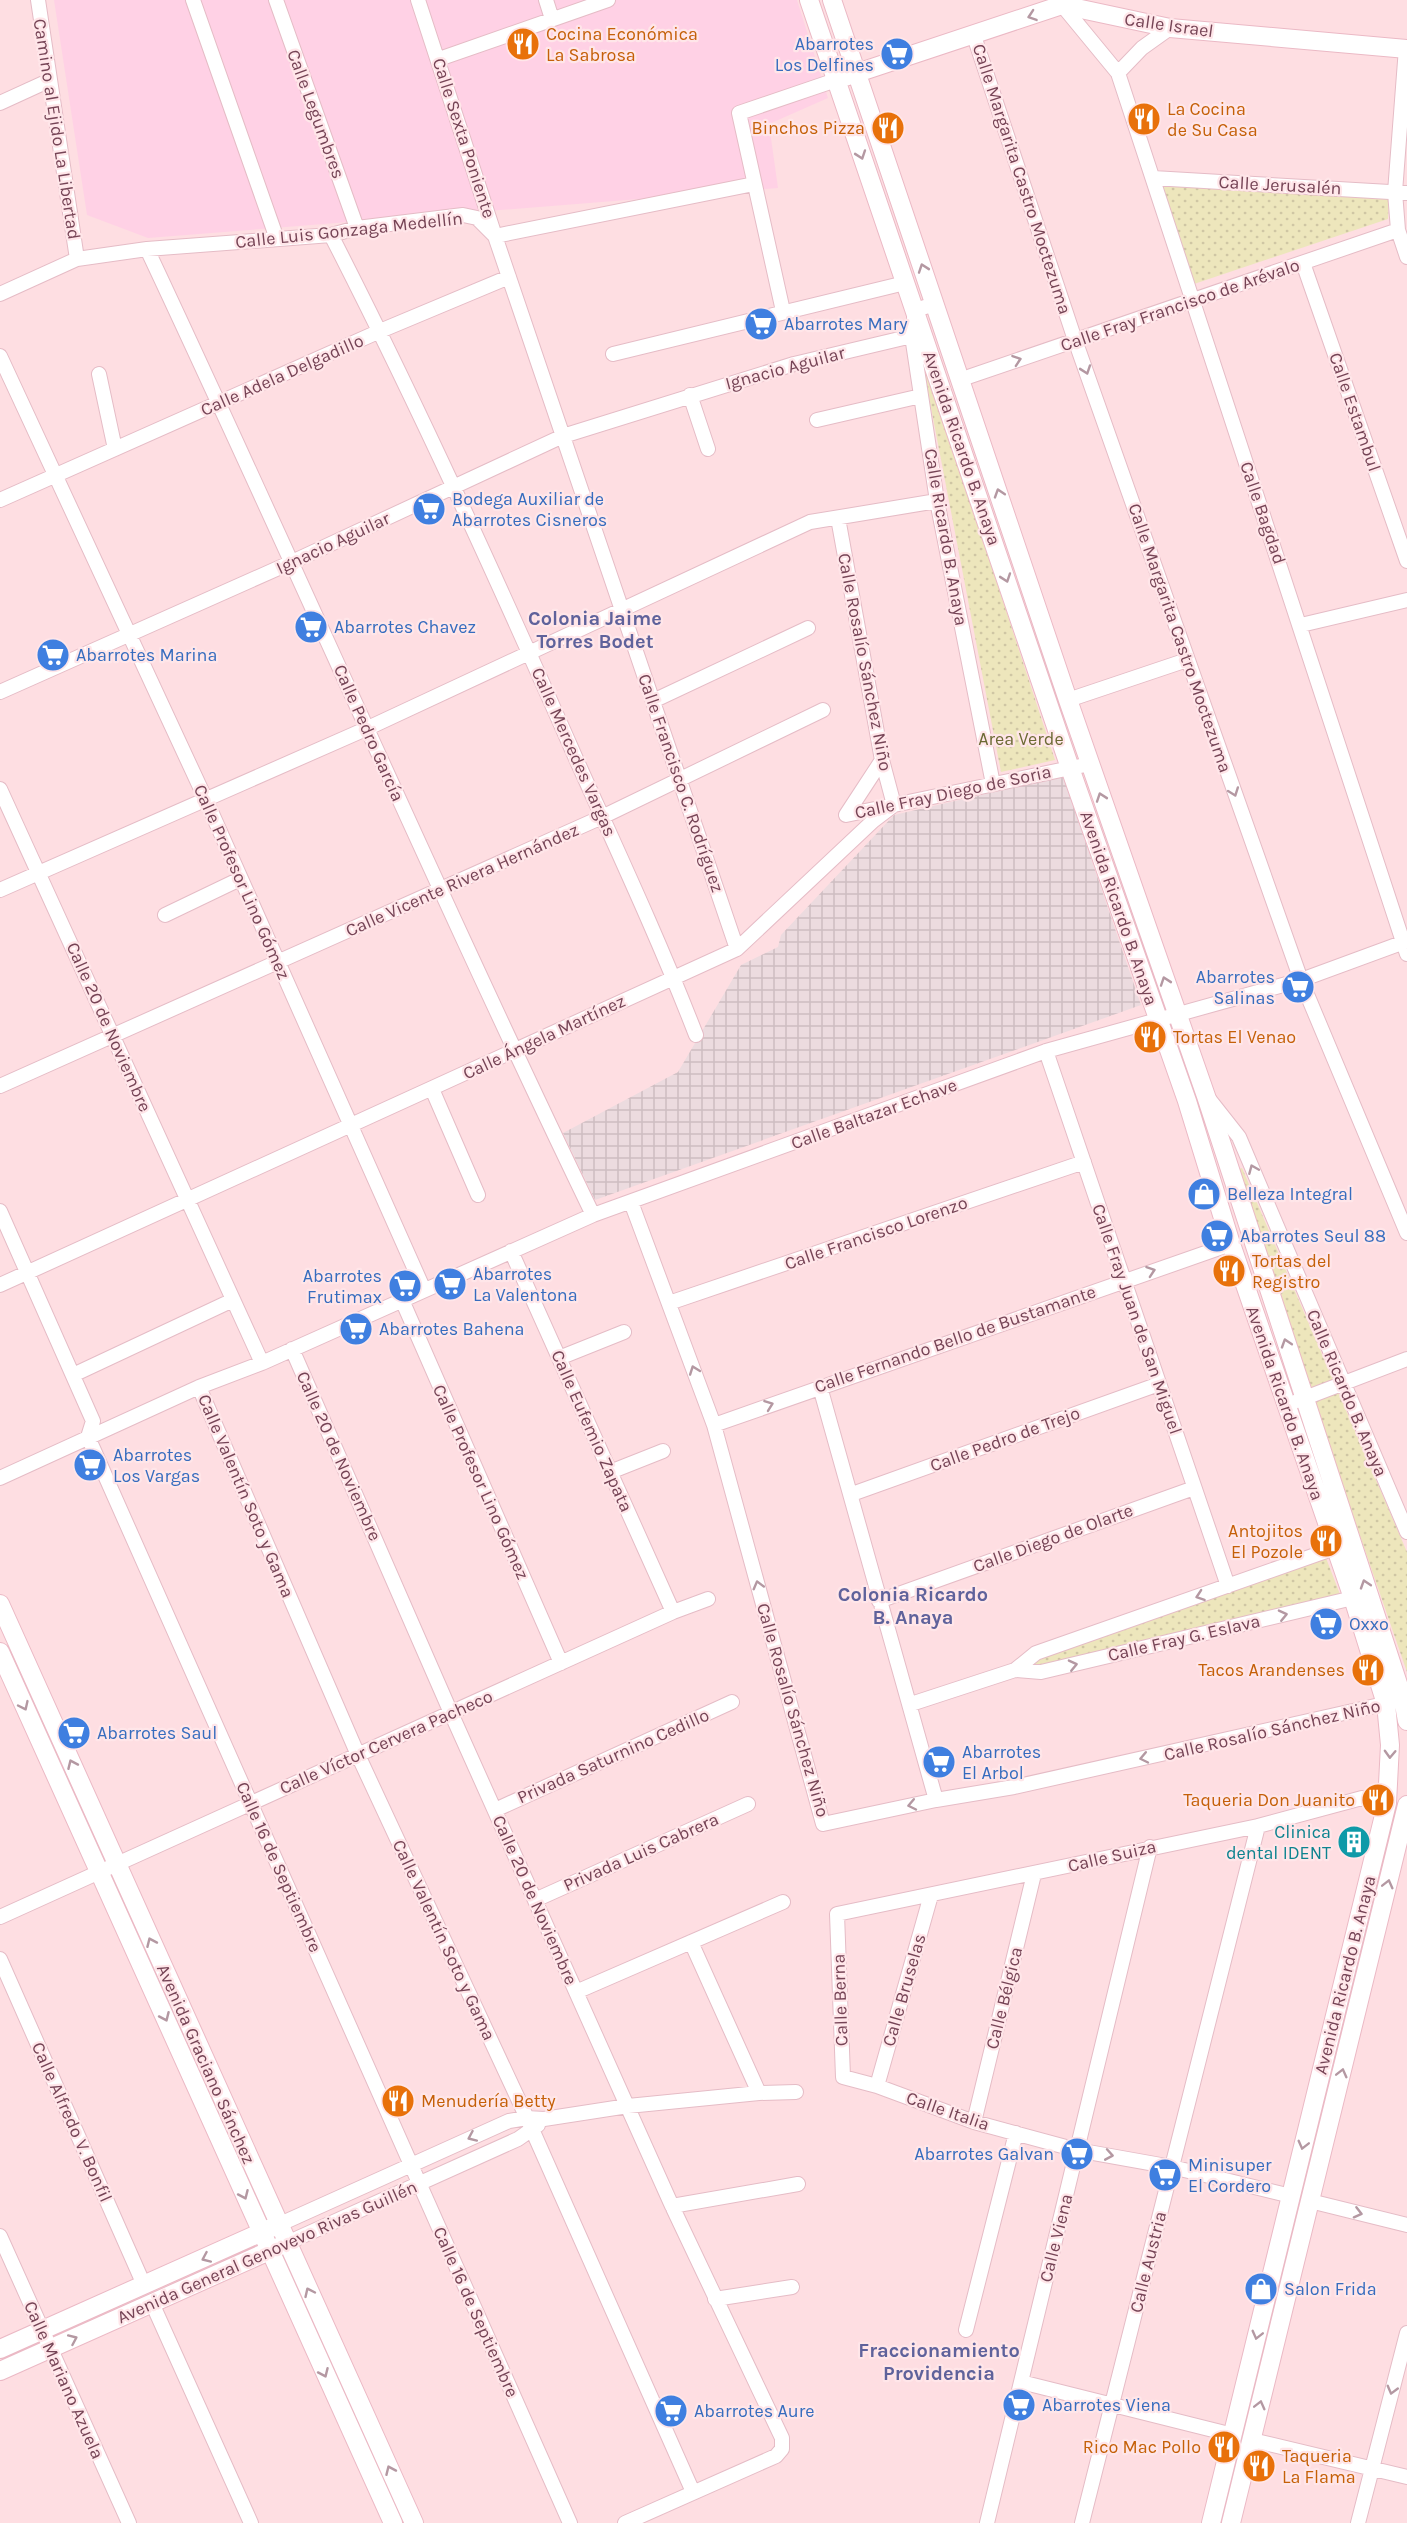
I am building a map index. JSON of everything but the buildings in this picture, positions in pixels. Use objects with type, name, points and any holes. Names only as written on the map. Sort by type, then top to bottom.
[{"type":"main road","name":"Avenida Ricardo B. Anaya","points":[[808,0],[1070,768],[1187,1101],[1232,1244],[1335,1548],[1353,1598],[1407,1721]]},
{"type":"main road","name":"Avenida Ricardo B. Anaya","points":[[832,0],[962,379],[1068,700],[1206,1096],[1399,1701],[1390,1745],[1387,1803],[1211,2523]]},
{"type":"main road","points":[[836,80],[1062,5]]},
{"type":"main road","name":"Calle Israel","points":[[1062,5],[1170,28],[1406,49]]},
{"type":"main road","points":[[1112,887],[1130,881]]},
{"type":"main road","name":"Avenida Graciano Sánchez","points":[[0,1604],[261,2233],[393,2523]]},
{"type":"main road","name":"Avenida Graciano Sánchez","points":[[0,1652],[108,1868],[278,2225],[414,2523]]},
{"type":"main road","name":"Avenida Ricardo B. Anaya","points":[[1231,2523],[1407,1807]]},
{"type":"main road","points":[[1313,2104],[1333,2108]]},
{"type":"main road","name":"Avenida General Genovevo Rivas Guillén","points":[[0,2349],[278,2225]]},
{"type":"main road","name":"Avenida General Genovevo Rivas Guillén","points":[[0,2371],[286,2243]]},
{"type":"main road","points":[[1268,2288],[1287,2293]]},
{"type":"main road","points":[[349,2427],[368,2418]]},
{"type":"street","name":"Camino al Ejido La Libertad","points":[[38,0],[48,81],[77,259]]},
{"type":"street","points":[[193,0],[277,239]]},
{"type":"street","name":"Calle Legumbres","points":[[276,0],[357,228]]},
{"type":"street","name":"Calle Sexta Poniente","points":[[418,0],[439,58],[509,277]]},
{"type":"street","points":[[546,0],[552,19]]},
{"type":"street","points":[[439,58],[608,0]]},
{"type":"street","name":"Calle Bagdad","points":[[1062,5],[1118,73],[1406,946]]},
{"type":"street","points":[[1118,73],[1142,48],[1170,28]]},
{"type":"street","name":"Calle Margarita Castro Moctezuma","points":[[974,36],[1076,340],[1300,980],[1407,1233]]},
{"type":"street","points":[[1406,49],[1398,230],[1407,257]]},
{"type":"street","points":[[783,311],[739,113],[836,80]]},
{"type":"street","points":[[0,103],[48,81]]},
{"type":"street","name":"Calle Jerusalén","points":[[1153,178],[1401,193]]},
{"type":"street","points":[[495,236],[754,184]]},
{"type":"street","name":"Calle Luis Gonzaga Medellín","points":[[0,294],[77,259],[147,249],[331,235],[357,228],[463,215],[477,218],[495,236]]},
{"type":"street","name":"Calle Fray Francisco de Arévalo","points":[[962,379],[1398,230]]},
{"type":"street","name":"Calle Mercedes Vargas","points":[[331,235],[380,331],[529,652],[674,978],[696,1035]]},
{"type":"street","name":"Calle Pedro García","points":[[147,249],[368,728],[513,1052],[592,1215]]},
{"type":"street","name":"Calle Estambul","points":[[1303,263],[1407,561]]},
{"type":"street","name":"Calle Adela Delgadillo","points":[[0,500],[380,331],[509,277]]},
{"type":"street","name":"Calle Francisco C. Rodríguez","points":[[509,277],[737,949]]},
{"type":"street","points":[[613,354],[905,283]]},
{"type":"street","points":[[915,310],[935,304]]},
{"type":"street","name":"Calle Ricardo B. Anaya","points":[[915,310],[912,336],[937,501],[993,784]]},
{"type":"street","name":"Ignacio Aguilar","points":[[0,692],[292,562],[563,436],[794,363],[912,336]]},
{"type":"street","name":"Calle Profesor Lino Gómez","points":[[0,356],[206,800],[424,1290]]},
{"type":"street","points":[[99,374],[115,449]]},
{"type":"street","points":[[690,395],[708,449]]},
{"type":"street","points":[[817,420],[921,396]]},
{"type":"street","points":[[0,890],[368,728],[810,522],[937,501]]},
{"type":"street","name":"Calle Rosalío Sánchez Niño","points":[[838,518],[882,760],[894,805]]},
{"type":"street","points":[[1301,625],[1407,600]]},
{"type":"street","points":[[653,701],[808,628]]},
{"type":"street","points":[[1068,700],[1187,660]]},
{"type":"street","name":"Calle Vicente Rivera Hernández","points":[[0,1086],[602,817],[823,710]]},
{"type":"street","name":"Calle Fray Diego de Soria","points":[[882,760],[846,815],[1090,764]]},
{"type":"street","name":"Calle 20 de Noviembre","points":[[0,789],[262,1363]]},
{"type":"street","name":"Calle Ángela Martínez","points":[[0,1285],[737,949],[873,821],[894,805]]},
{"type":"street","points":[[165,915],[240,879]]},
{"type":"street","name":"Calle Baltazar Echave","points":[[0,1478],[199,1387],[262,1363],[592,1215],[1046,1051],[1177,1016],[1406,946]]},
{"type":"street","name":"Calle Fray Juan de San Miguel","points":[[1046,1051],[1228,1586]]},
{"type":"street","points":[[432,1089],[478,1195]]},
{"type":"street","name":"Calle Ricardo B. Anaya","points":[[1206,1096],[1223,1113],[1239,1137],[1407,1532]]},
{"type":"street","name":"Calle Francisco Lorenzo","points":[[669,1304],[1084,1162]]},
{"type":"street","name":"Calle Rosalío Sánchez Niño","points":[[631,1202],[714,1425],[823,1824],[936,1800],[1014,1787],[1399,1701]]},
{"type":"street","name":"Calle 16 de Septiembre","points":[[0,1211],[93,1421],[88,1437],[570,2523]]},
{"type":"street","name":"Calle Fernando Bello de Bustamante","points":[[714,1425],[820,1386],[1232,1244]]},
{"type":"street","name":"Calle Eufemio Zapata","points":[[511,1251],[674,1612]]},
{"type":"street","points":[[74,1376],[233,1300]]},
{"type":"street","name":"Calle Profesor Lino Gómez","points":[[402,1300],[561,1663]]},
{"type":"street","points":[[559,1359],[624,1332]]},
{"type":"street","name":"Calle 20 de Noviembre","points":[[292,1349],[451,1713],[672,2206],[783,2439],[782,2449],[776,2456],[693,2492]]},
{"type":"street","points":[[1286,1405],[1407,1359]]},
{"type":"street","name":"Calle Pedro de Trejo","points":[[852,1494],[1159,1384]]},
{"type":"street","points":[[820,1386],[936,1800]]},
{"type":"street","name":"Calle Valentín Soto y Gama","points":[[199,1387],[358,1755],[529,2124],[693,2492]]},
{"type":"street","points":[[610,1472],[663,1451]]},
{"type":"street","name":"Calle Diego de Olarte","points":[[879,1601],[1194,1488]]},
{"type":"street","name":"Calle Fray G. Eslava","points":[[910,1704],[1015,1670],[1036,1653],[1335,1548]]},
{"type":"street","name":"Calle Fray G. Eslava","points":[[1015,1670],[1041,1672],[1353,1598]]},
{"type":"street","name":"Calle Víctor Cervera Pacheco","points":[[0,1917],[674,1612],[708,1599]]},
{"type":"street","name":"Privada Saturnino Cedillo","points":[[495,1810],[732,1702]]},
{"type":"street","name":"Calle Suiza","points":[[837,1914],[1258,1826],[1362,1798],[1387,1803]]},
{"type":"street","name":"Privada Luis Cabrera","points":[[535,1900],[748,1804]]},
{"type":"street","name":"Calle Austria","points":[[1082,2523],[1258,1826]]},
{"type":"street","name":"Calle Viena","points":[[987,2523],[1150,1847]]},
{"type":"street","name":"Calle Bélgica","points":[[974,2122],[1034,1874]]},
{"type":"street","name":"Calle Bruselas","points":[[877,2086],[931,1895]]},
{"type":"street","points":[[576,1992],[783,1902]]},
{"type":"street","name":"Calle Berna","points":[[837,1914],[843,2077],[851,2081]]},
{"type":"street","points":[[691,1942],[759,2093]]},
{"type":"street","name":"Calle Alfredo V. Bonfil","points":[[0,1959],[144,2285]]},
{"type":"street","name":"Calle Italia","points":[[851,2081],[877,2086],[974,2122],[1077,2150],[1172,2167],[1291,2196]]},
{"type":"street","points":[[529,2124],[544,2119],[628,2106],[759,2093],[796,2092]]},
{"type":"street","name":"Avenida General Genovevo Rivas Guillén","points":[[278,2225],[508,2121],[529,2124],[518,2139],[286,2243]]},
{"type":"street","points":[[966,2330],[1016,2133]]},
{"type":"street","points":[[672,2206],[798,2184]]},
{"type":"street","points":[[1310,2201],[1407,2225]]},
{"type":"street","name":"Calle Mariano Azuela","points":[[0,2236],[129,2523]]},
{"type":"street","points":[[715,2299],[792,2287]]},
{"type":"street","points":[[152,2303],[251,2523]]},
{"type":"street","points":[[1358,2523],[1407,2333]]},
{"type":"street","points":[[1021,2382],[1233,2435]]},
{"type":"street","points":[[1252,2440],[1407,2477]]},
{"type":"street","points":[[625,2523],[693,2492]]},
{"type":"shaded area","points":[[54,0],[797,0],[828,98],[769,124],[778,188],[148,238],[87,215]]},
{"type":"shaded area","points":[[1063,776],[1141,1005],[595,1200],[563,1133],[678,1072],[741,965],[778,947],[781,935],[894,815]]},
{"type":"green space","points":[[1162,186],[1389,198],[1388,219],[1194,284]]},
{"type":"green space","name":"Area Verde","points":[[919,345],[1055,760],[1001,772]]},
{"type":"green space","points":[[1242,1168],[1407,1552],[1407,1672],[1234,1171]]},
{"type":"green space","points":[[1326,1558],[1341,1597],[1039,1667],[1034,1662],[1037,1657]]},
{"type":"place","name":"Cocina Económica La Sabrosa","points":[[523,44]]},
{"type":"place","name":"Abarrotes Los Delfines","points":[[897,54]]},
{"type":"place","name":"La Cocina de Su Casa","points":[[1144,119]]},
{"type":"place","name":"Binchos Pizza","points":[[888,128]]},
{"type":"place","name":"Abarrotes Mary","points":[[761,324]]},
{"type":"place","name":"Bodega Auxiliar de Abarrotes Cisneros","points":[[429,509]]},
{"type":"place","name":"Abarrotes Chavez","points":[[311,627]]},
{"type":"place","name":"Abarrotes Marina","points":[[53,655]]},
{"type":"place","name":"Abarrotes Salinas","points":[[1298,987]]},
{"type":"place","name":"Tortas El Venao","points":[[1150,1037]]},
{"type":"place","name":"Belleza Integral","points":[[1204,1194]]},
{"type":"place","name":"Abarrotes Seul 88","points":[[1217,1236]]},
{"type":"place","name":"Tortas del Registro","points":[[1229,1271]]},
{"type":"place","name":"Abarrotes La Valentona","points":[[450,1284]]},
{"type":"place","name":"Abarrotes Frutimax","points":[[405,1286]]},
{"type":"place","name":"Abarrotes Bahena","points":[[356,1329]]},
{"type":"place","name":"Abarrotes Los Vargas","points":[[90,1465]]},
{"type":"place","name":"Antojitos El Pozole","points":[[1326,1541]]},
{"type":"place","name":"Oxxo","points":[[1326,1624]]},
{"type":"place","name":"Tacos Arandenses","points":[[1368,1670]]},
{"type":"place","name":"Abarrotes Saul","points":[[74,1733]]},
{"type":"place","name":"Abarrotes El Arbol","points":[[939,1762]]},
{"type":"place","name":"Taqueria Don Juanito","points":[[1378,1800]]},
{"type":"place","name":"Clinica dental IDENT","points":[[1354,1842]]},
{"type":"place","name":"Menudería Betty","points":[[398,2101]]},
{"type":"place","name":"Abarrotes Galvan","points":[[1077,2154]]},
{"type":"place","name":"Minisuper El Cordero","points":[[1165,2175]]},
{"type":"place","name":"Salon Frida","points":[[1261,2289]]},
{"type":"place","name":"Abarrotes Viena","points":[[1019,2405]]},
{"type":"place","name":"Abarrotes Aure","points":[[671,2411]]},
{"type":"place","name":"Rico Mac Pollo","points":[[1224,2447]]},
{"type":"place","name":"Taqueria La Flama","points":[[1259,2466]]},
{"type":"district","name":"Colonia Jaime Torres Bodet","points":[[595,630]]},
{"type":"district","name":"Colonia Ricardo B. Anaya","points":[[913,1606]]},
{"type":"district","name":"Fraccionamiento Providencia","points":[[939,2362]]}]
